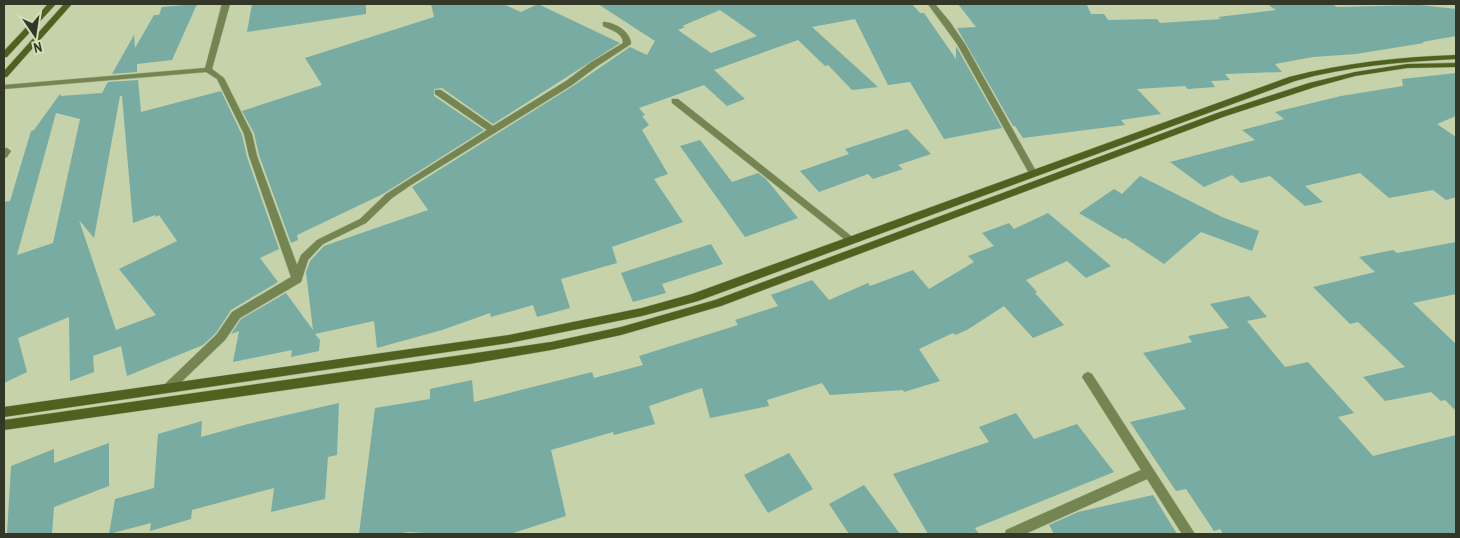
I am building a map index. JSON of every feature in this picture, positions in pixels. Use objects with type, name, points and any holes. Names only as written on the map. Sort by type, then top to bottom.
[{"type":"main road","points":[[4,56],[52,4]]},
{"type":"main road","points":[[4,75],[68,4]]},
{"type":"main road","points":[[4,412],[509,338],[584,325],[668,306],[852,241],[1292,79],[1374,61],[1456,57]]},
{"type":"main road","points":[[4,425],[440,363],[551,346],[621,331],[717,303],[1220,116],[1312,84],[1355,74],[1407,66],[1456,65]]},
{"type":"street","points":[[208,70],[226,4]]},
{"type":"street","points":[[931,4],[950,24],[961,41],[1033,173]]},
{"type":"street","points":[[169,388],[221,337],[236,315],[297,279],[304,258],[320,242],[363,221],[389,196],[627,44],[627,38],[623,33],[606,24]]},
{"type":"street","points":[[4,87],[208,70],[220,78],[248,134],[253,156],[297,279]]},
{"type":"street","points":[[438,92],[493,130]]},
{"type":"street","points":[[676,101],[852,241]]},
{"type":"street","points":[[1088,377],[1189,534]]},
{"type":"street","points":[[1011,534],[1149,472]]},
{"type":"building","points":[[197,4],[172,60],[137,64],[137,72],[112,74],[134,35],[135,48],[154,15],[159,15],[162,7]]},
{"type":"building","points":[[252,4],[366,4],[366,14],[247,32]]},
{"type":"building","points":[[431,4],[503,4],[521,12],[538,4],[620,43],[493,124],[442,88],[434,89],[434,96],[484,130],[383,194],[297,235],[298,240],[291,243],[259,155],[254,133],[242,111],[322,85],[305,58],[434,17]]},
{"type":"building","points":[[598,4],[912,4],[920,13],[924,13],[956,59],[956,46],[1002,128],[944,139],[910,82],[888,85],[855,19],[812,27],[878,87],[852,90],[828,65],[825,66],[798,40],[714,70],[745,99],[727,106],[704,85],[639,108],[645,115],[642,116],[649,125],[642,130],[668,174],[654,179],[683,222],[612,247],[617,263],[561,279],[570,308],[537,317],[533,305],[491,317],[490,313],[442,330],[377,348],[374,321],[315,334],[320,340],[319,351],[291,357],[292,350],[233,362],[239,331],[231,334],[241,319],[286,293],[313,330],[306,272],[310,261],[324,246],[428,210],[412,187],[573,86],[630,47],[647,55],[655,41]],"holes":[[[720,10],[757,36],[711,53],[678,30],[685,27],[682,26]]]},
{"type":"building","points":[[958,4],[1087,5],[1091,14],[1104,14],[1108,20],[1157,19],[1160,23],[1221,19],[1218,17],[1276,10],[1267,4],[1332,4],[1337,7],[1420,5],[1456,9],[1456,36],[1356,54],[1313,57],[1275,64],[1282,72],[1225,74],[1230,80],[1211,81],[1215,87],[1188,89],[1185,86],[1137,89],[1161,114],[1121,120],[1125,125],[1023,138],[1015,126],[1013,126],[957,28],[976,27]]},
{"type":"building","points":[[1456,73],[1456,116],[1437,124],[1456,137],[1456,197],[1446,200],[1433,190],[1389,198],[1360,173],[1305,186],[1323,202],[1305,206],[1270,176],[1241,183],[1232,175],[1204,187],[1170,162],[1255,140],[1242,130],[1284,119],[1275,112],[1341,96],[1403,86],[1402,79]]},
{"type":"building","points":[[138,80],[141,112],[221,91],[242,135],[247,157],[279,249],[260,258],[278,282],[231,310],[216,333],[203,345],[127,376],[121,346],[93,356],[94,372],[70,381],[69,317],[18,338],[27,372],[4,383],[4,202],[10,201],[31,131],[34,130],[60,94],[61,96],[102,93],[108,82]],"holes":[[[120,96],[122,96],[133,223],[159,215],[177,241],[119,269],[156,315],[116,330],[79,220],[94,238]],[[56,113],[80,119],[53,243],[17,255]]]},
{"type":"building","points":[[907,129],[931,154],[898,165],[903,169],[873,179],[868,174],[819,192],[800,171],[849,154],[845,149]]},
{"type":"building","points":[[700,140],[732,182],[758,173],[766,179],[798,218],[745,237],[680,146]]},
{"type":"building","points":[[1140,176],[1222,217],[1259,231],[1252,251],[1201,232],[1164,264],[1125,238],[1123,239],[1079,213],[1114,189],[1122,194]]},
{"type":"building","points":[[1048,213],[1111,266],[1086,278],[1067,261],[1026,280],[1037,292],[1035,293],[1064,325],[1033,338],[1004,306],[967,330],[955,335],[953,333],[919,349],[940,381],[904,392],[903,390],[830,395],[822,383],[767,400],[769,406],[710,418],[702,388],[649,406],[655,424],[614,435],[613,432],[551,450],[566,516],[510,534],[409,532],[359,534],[375,408],[430,399],[430,389],[472,380],[474,402],[592,372],[594,378],[643,365],[639,356],[738,325],[735,320],[778,306],[771,295],[812,280],[829,300],[868,283],[870,286],[913,270],[929,289],[974,262],[968,256],[994,246],[982,233],[1009,223],[1014,229]]},
{"type":"building","points":[[1456,242],[1456,294],[1413,303],[1456,344],[1456,411],[1445,400],[1441,401],[1431,392],[1385,401],[1363,377],[1405,367],[1358,322],[1350,324],[1313,287],[1375,272],[1359,257],[1393,250],[1397,253]]},
{"type":"building","points":[[711,244],[723,264],[662,284],[666,293],[633,302],[621,273]]},
{"type":"building","points":[[1249,296],[1267,317],[1247,321],[1285,367],[1308,362],[1354,413],[1338,417],[1373,456],[1456,435],[1456,534],[1223,534],[1220,529],[1214,531],[1186,489],[1176,491],[1130,422],[1186,409],[1143,353],[1192,342],[1188,336],[1229,328],[1210,304]]},
{"type":"building","points":[[339,403],[337,455],[328,457],[325,499],[271,512],[274,488],[192,510],[191,519],[150,531],[151,523],[109,534],[115,499],[154,488],[158,434],[202,421],[201,437]]},
{"type":"building","points":[[1016,413],[1034,439],[1077,424],[1114,472],[975,528],[979,534],[928,534],[893,474],[989,442],[979,427]]},
{"type":"building","points":[[109,443],[109,486],[54,507],[52,534],[7,534],[11,466],[54,449],[54,463]]},
{"type":"building","points":[[789,453],[813,489],[768,513],[744,475]]},
{"type":"building","points":[[864,485],[900,534],[849,534],[829,504]]},
{"type":"building","points":[[1153,495],[1177,534],[1054,534],[1049,525],[1078,512]]}]
